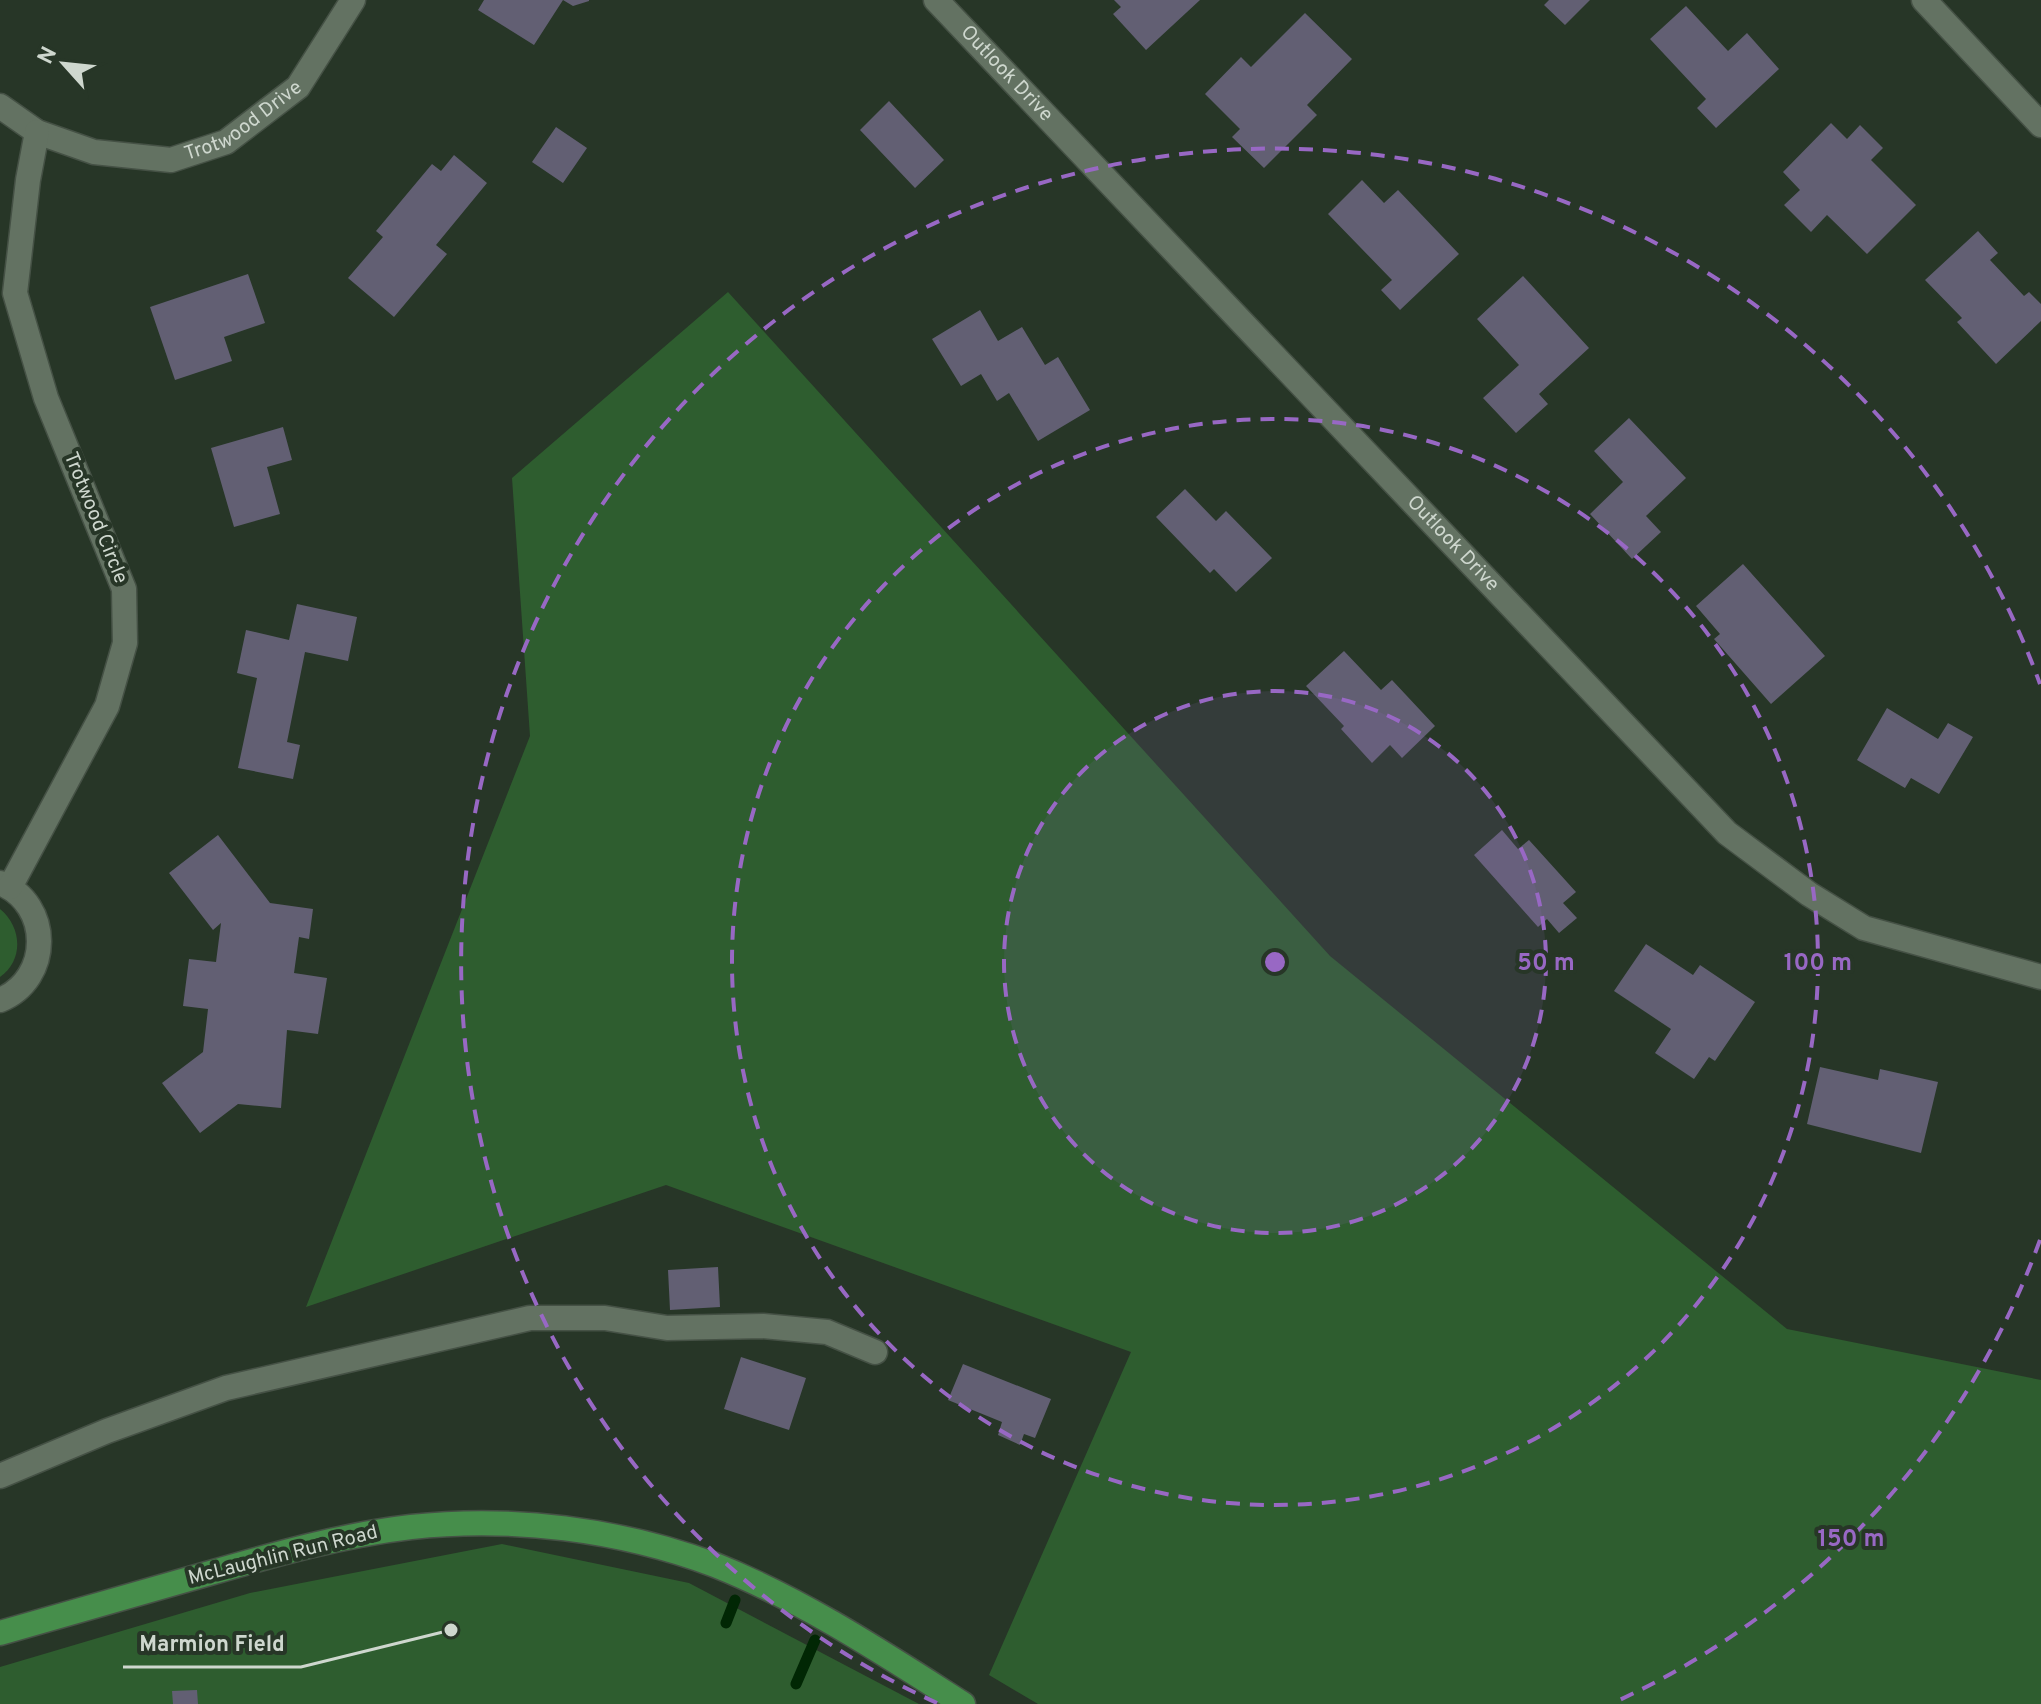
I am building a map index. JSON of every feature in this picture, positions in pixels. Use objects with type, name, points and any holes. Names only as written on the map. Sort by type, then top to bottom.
[{"type":"main road","name":"McLaughlin Run Road","points":[[0,1633],[360,1534],[443,1525],[535,1525],[644,1543],[715,1565],[829,1620],[963,1704]]},
{"type":"street","name":"Trotwood Drive","points":[[0,106],[37,132],[94,152],[171,160],[226,142],[298,87],[353,0]]},
{"type":"street","name":"Outlook Drive","points":[[936,0],[1727,833],[1809,894],[1864,928],[2041,977]]},
{"type":"street","points":[[1924,0],[2041,125]]},
{"type":"street","name":"Trotwood Circle","points":[[0,1000],[11,996],[27,982],[37,963],[40,941],[32,911],[5,885],[107,706],[125,643],[124,589],[46,398],[15,293],[28,180],[37,132]]},
{"type":"street","points":[[0,1476],[107,1431],[226,1388],[530,1318],[605,1318],[667,1328],[763,1326],[827,1332],[875,1352]]},
{"type":"green space","points":[[728,292],[1330,956],[1787,1329],[2041,1380],[2041,1704],[1038,1704],[989,1675],[1131,1352],[666,1185],[306,1307],[530,736],[512,478]]},
{"type":"green space","points":[[0,909],[13,925],[17,943],[13,962],[0,977]]},
{"type":"green space","points":[[502,1544],[689,1583],[919,1704],[0,1704],[0,1667],[250,1593]]},
{"type":"building","points":[[484,0],[563,0],[534,45],[478,10]]},
{"type":"building","points":[[563,0],[589,0],[589,1],[573,6]]},
{"type":"building","points":[[1114,0],[1200,0],[1146,50],[1113,14],[1121,7]]},
{"type":"building","points":[[1549,0],[1590,0],[1565,25],[1544,5]]},
{"type":"building","points":[[1686,6],[1728,51],[1747,33],[1779,69],[1716,128],[1697,108],[1706,99],[1650,39]]},
{"type":"building","points":[[1305,13],[1352,59],[1307,105],[1317,115],[1264,168],[1232,137],[1240,129],[1205,94],[1241,57],[1251,67]]},
{"type":"building","points":[[889,101],[944,160],[915,188],[860,130]]},
{"type":"building","points":[[1831,123],[1847,139],[1860,125],[1883,148],[1871,160],[1916,205],[1867,254],[1827,215],[1811,232],[1784,205],[1800,190],[1783,172]]},
{"type":"building","points":[[556,127],[587,148],[563,183],[532,162]]},
{"type":"building","points":[[454,155],[487,183],[436,245],[447,254],[394,317],[348,278],[383,237],[376,231],[432,164],[441,171]]},
{"type":"building","points":[[1362,180],[1384,203],[1398,190],[1459,254],[1400,310],[1381,290],[1392,280],[1328,214]]},
{"type":"building","points":[[1978,231],[1998,253],[1990,260],[2024,296],[2029,292],[2041,304],[2041,321],[1996,364],[1957,322],[1962,318],[1925,280]]},
{"type":"building","points":[[248,274],[265,323],[224,337],[232,361],[175,380],[150,307]]},
{"type":"building","points":[[1523,276],[1589,348],[1539,394],[1548,404],[1516,433],[1483,398],[1519,365],[1477,319]]},
{"type":"building","points":[[980,310],[998,341],[1022,327],[1045,365],[1058,357],[1090,410],[1038,441],[1009,393],[997,401],[981,374],[961,386],[932,339]]},
{"type":"building","points":[[1629,418],[1686,478],[1646,516],[1661,532],[1632,559],[1590,514],[1623,482],[1594,451]]},
{"type":"building","points":[[283,427],[292,460],[267,467],[280,514],[234,527],[211,448]]},
{"type":"building","points":[[1185,489],[1216,521],[1226,511],[1272,558],[1236,592],[1214,569],[1210,573],[1156,517]]},
{"type":"building","points":[[1743,564],[1825,656],[1771,704],[1714,639],[1720,634],[1696,606]]},
{"type":"building","points":[[297,604],[357,617],[348,661],[305,652],[287,742],[300,745],[293,779],[238,768],[257,678],[237,673],[246,630],[289,640]]},
{"type":"building","points":[[1344,651],[1381,690],[1392,680],[1435,726],[1402,758],[1390,745],[1372,763],[1341,729],[1344,726],[1306,686]]},
{"type":"building","points":[[1887,708],[1938,739],[1948,723],[1973,737],[1939,794],[1911,778],[1905,788],[1857,760]]},
{"type":"building","points":[[1502,830],[1518,849],[1529,840],[1576,892],[1563,903],[1577,918],[1559,933],[1547,919],[1538,927],[1474,855]]},
{"type":"building","points":[[218,835],[270,903],[313,909],[309,939],[299,937],[294,973],[327,978],[318,1034],[287,1030],[281,1108],[238,1104],[200,1133],[162,1083],[203,1052],[208,1009],[183,1006],[189,959],[216,962],[221,923],[213,930],[169,873]]},
{"type":"building","points":[[1646,944],[1693,975],[1700,965],[1755,1002],[1715,1061],[1709,1057],[1694,1079],[1655,1053],[1671,1029],[1614,991]]},
{"type":"building","points":[[1820,1067],[1878,1080],[1880,1069],[1938,1082],[1921,1153],[1807,1124]]},
{"type":"building","points":[[718,1267],[720,1307],[670,1310],[668,1270]]},
{"type":"building","points":[[741,1357],[806,1378],[789,1430],[724,1409]]},
{"type":"building","points":[[963,1364],[1051,1399],[1035,1438],[1024,1434],[1020,1445],[998,1435],[1002,1422],[948,1400]]},
{"type":"building","points":[[197,1690],[198,1704],[173,1704],[172,1691]]},
{"type":"waterway","points":[[726,1623],[735,1600]]},
{"type":"waterway","points":[[796,1684],[815,1640]]},
{"type":"place","name":"Marmion Field","points":[[451,1630]]}]
